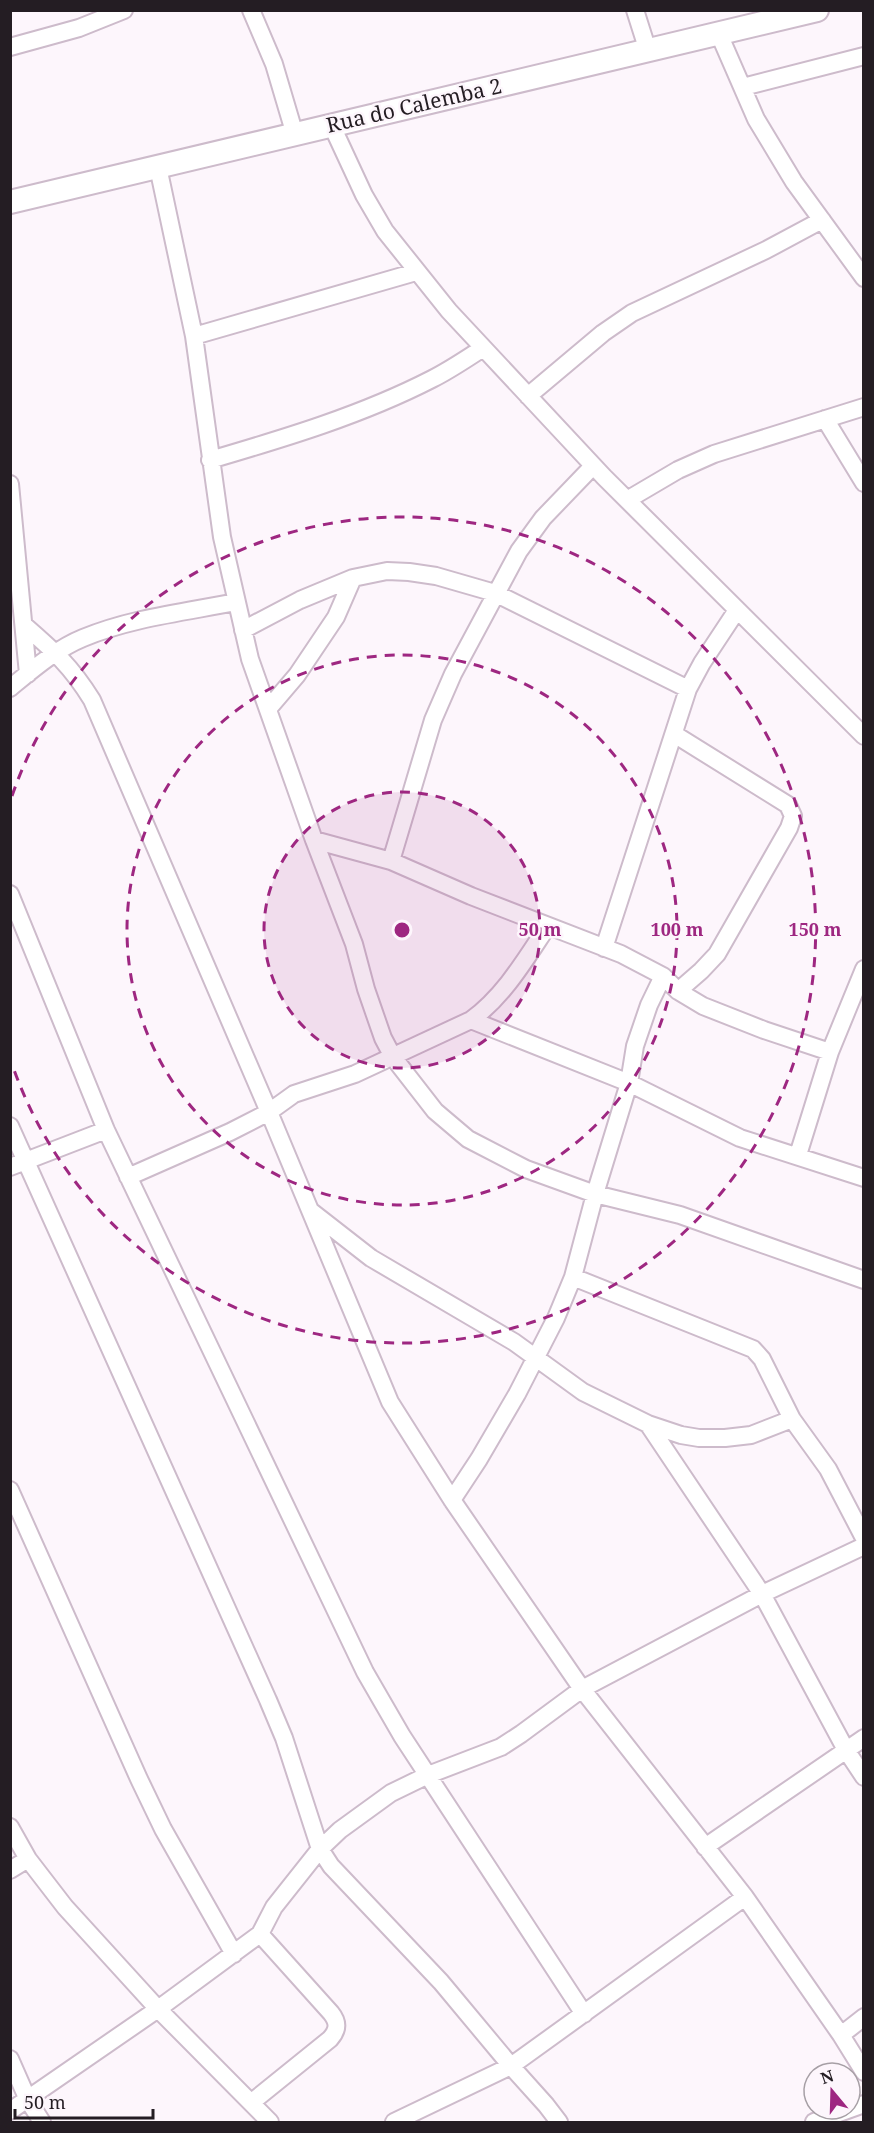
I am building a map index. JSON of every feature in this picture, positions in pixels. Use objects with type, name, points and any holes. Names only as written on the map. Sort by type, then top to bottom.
[{"type":"main road","name":"Rua do Calemba 2","points":[[10,202],[817,10]]},
{"type":"street","points":[[10,47],[79,28],[124,10]]},
{"type":"street","points":[[250,10],[274,63],[296,135]]},
{"type":"street","points":[[635,10],[648,51]]},
{"type":"street","points":[[719,34],[756,119],[794,183],[864,278]]},
{"type":"street","points":[[743,87],[864,56]]},
{"type":"street","points":[[332,126],[364,195],[385,231],[483,348],[593,466],[864,736]]},
{"type":"street","points":[[158,167],[194,336],[222,537],[250,659],[314,840],[354,944],[383,1038],[393,1057],[435,1111],[468,1139],[526,1169],[595,1194],[680,1215],[864,1280]]},
{"type":"street","points":[[528,396],[603,333],[632,313],[766,250],[822,220]]},
{"type":"street","points":[[194,336],[417,272]]},
{"type":"street","points":[[210,460],[270,442],[387,400],[434,379],[483,348]]},
{"type":"street","points":[[627,500],[678,470],[714,454],[864,407]]},
{"type":"street","points":[[825,419],[864,483]]},
{"type":"street","points":[[392,861],[434,720],[453,674],[519,551],[543,518],[593,466]]},
{"type":"street","points":[[10,484],[28,674]]},
{"type":"street","points":[[243,630],[300,600],[353,578],[387,571],[409,572],[436,576],[495,593],[688,689]]},
{"type":"street","points":[[268,709],[297,675],[336,617],[353,578]]},
{"type":"street","points":[[10,688],[57,653],[81,639],[118,626],[236,602]]},
{"type":"street","points":[[604,948],[688,689],[702,663],[737,610]]},
{"type":"street","points":[[24,625],[57,653],[75,673],[92,700],[269,1112],[390,1402],[452,1500],[582,1689],[745,1897],[864,2072]]},
{"type":"street","points":[[674,734],[788,805],[793,816],[789,828],[717,954],[678,991]]},
{"type":"street","points":[[314,840],[392,861],[471,896],[643,964],[663,976],[678,991],[704,1006],[764,1030],[830,1052]]},
{"type":"street","points":[[10,894],[106,1130],[365,1672],[402,1736],[584,2014]]},
{"type":"street","points":[[128,1177],[180,1156],[269,1112],[294,1094],[354,1074],[471,1020],[485,1010],[504,990],[547,927]]},
{"type":"street","points":[[798,1155],[830,1052],[864,969]]},
{"type":"street","points":[[452,1500],[496,1431],[556,1318],[573,1277],[595,1194],[629,1083],[635,1046],[649,1005],[663,976]]},
{"type":"street","points":[[471,1020],[629,1083],[740,1138],[864,1178]]},
{"type":"street","points":[[10,1126],[19,1164],[268,1700],[284,1738],[320,1849],[332,1866],[441,1982],[559,2122]]},
{"type":"street","points":[[19,1164],[106,1130]]},
{"type":"street","points":[[310,1210],[371,1258],[514,1342],[583,1392],[648,1424],[681,1435],[725,1438],[751,1435],[792,1419]]},
{"type":"street","points":[[573,1277],[753,1349],[762,1359],[792,1419],[828,1469],[864,1538]]},
{"type":"street","points":[[648,1424],[762,1594],[846,1750],[864,1777]]},
{"type":"street","points":[[10,1490],[139,1779],[163,1828],[234,1953]]},
{"type":"street","points":[[10,2111],[158,2009],[260,1934],[274,1907],[320,1849],[366,1810],[410,1782],[501,1747],[582,1689],[762,1594],[864,1546]]},
{"type":"street","points":[[705,1847],[864,1738]]},
{"type":"street","points":[[10,1827],[28,1859],[65,1907],[158,2009],[270,2122]]},
{"type":"street","points":[[10,1870],[28,1859]]},
{"type":"street","points":[[394,2122],[511,2066],[745,1897]]},
{"type":"street","points":[[252,2102],[330,2039],[338,2025],[331,2013],[260,1934]]},
{"type":"street","points":[[841,2035],[864,2017]]},
{"type":"street","points":[[10,2059],[28,2100],[42,2122]]},
{"type":"street","points":[[819,2122],[864,2104]]}]
